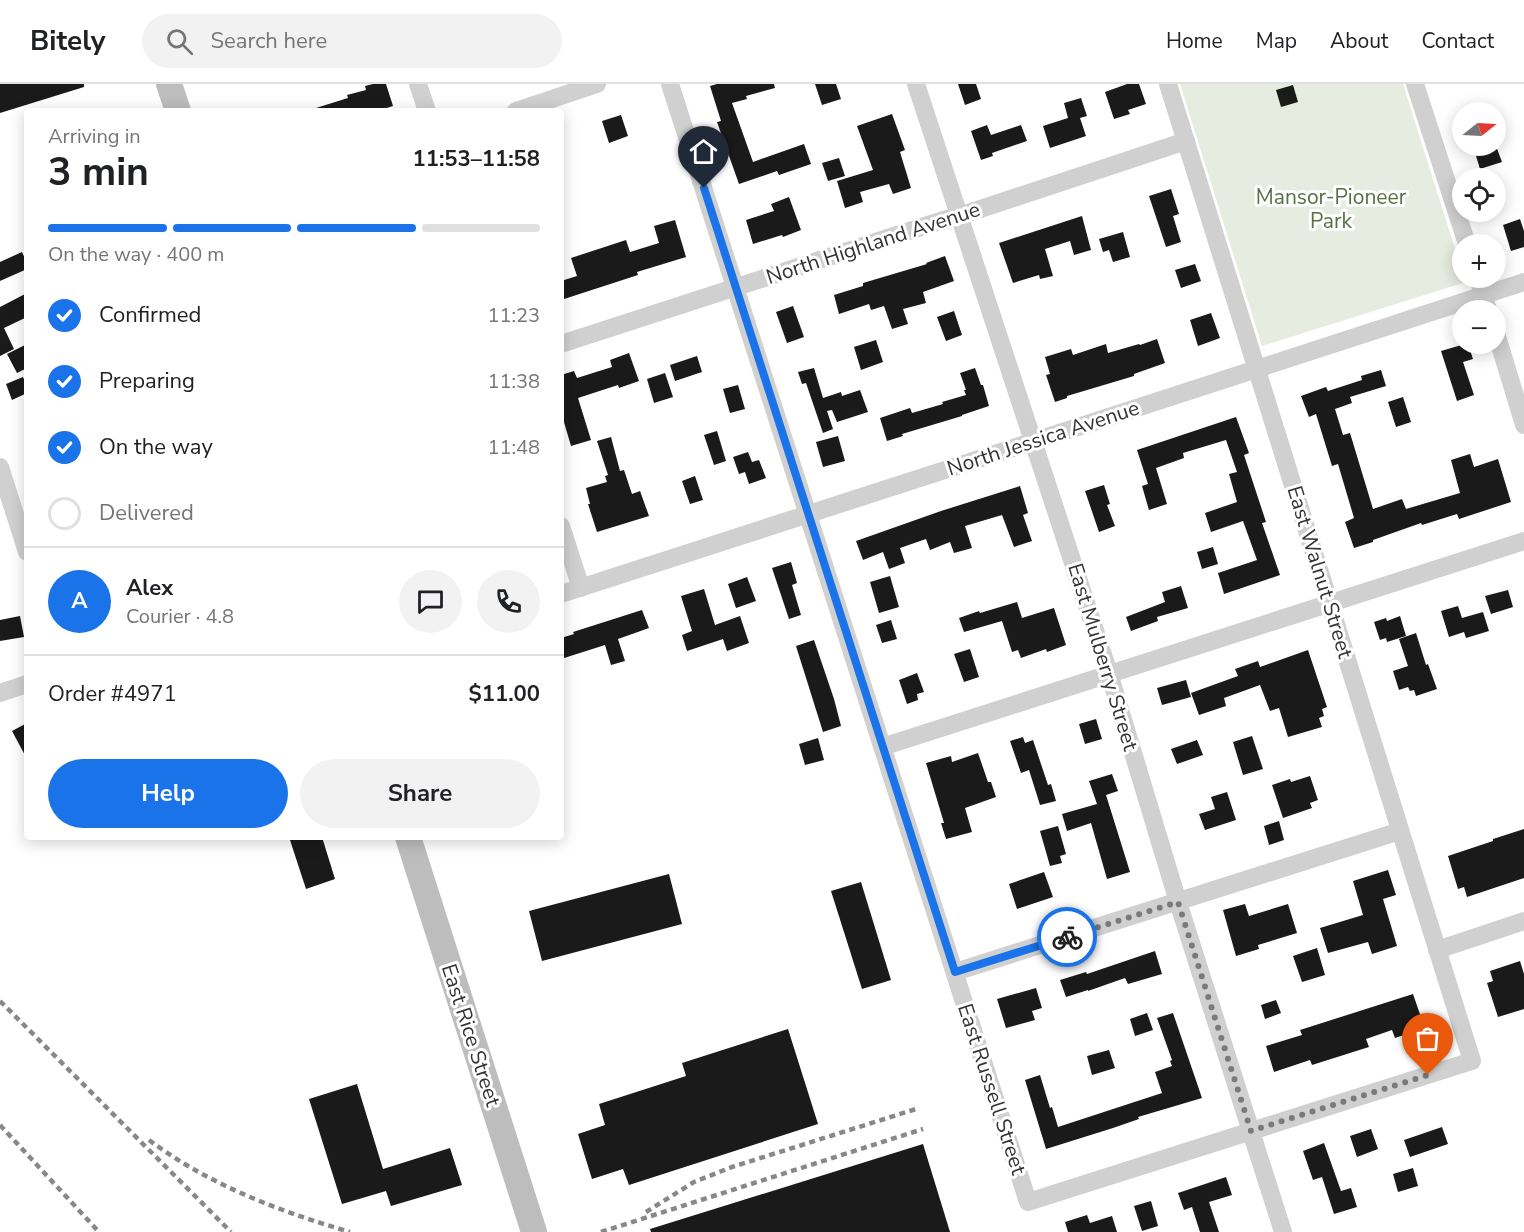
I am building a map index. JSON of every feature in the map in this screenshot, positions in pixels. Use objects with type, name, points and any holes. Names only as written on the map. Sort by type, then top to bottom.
[{"type":"main road","points":[[169,84],[177,108]]},
{"type":"main road","name":"East Rice Street","points":[[409,840],[534,1232]]},
{"type":"street","points":[[418,84],[426,108]]},
{"type":"street","points":[[525,108],[597,84]]},
{"type":"street","name":"East Russell Street","points":[[670,84],[1028,1202],[1251,1131]]},
{"type":"street","name":"East Mulberry Street","points":[[916,84],[1109,673],[1178,902],[1284,1232]]},
{"type":"street","name":"East Walnut Street","points":[[1168,84],[1472,1061],[1251,1131]]},
{"type":"street","points":[[1415,84],[1464,234]]},
{"type":"street","name":"North Highland Avenue","points":[[564,343],[1186,141]]},
{"type":"street","name":"North Jessica Avenue","points":[[1491,300],[1524,282]]},
{"type":"street","name":"North Jessica Avenue","points":[[564,593],[1256,369],[1452,313]]},
{"type":"street","points":[[1502,354],[1524,425]]},
{"type":"street","points":[[0,467],[24,543]]},
{"type":"street","points":[[564,535],[581,588]]},
{"type":"street","points":[[882,747],[1524,541]]},
{"type":"street","points":[[0,693],[24,685]]},
{"type":"street","points":[[955,972],[1400,831]]},
{"type":"street","points":[[1437,950],[1524,921]]},
{"type":"green space","name":"Mansor-Pioneer Park","points":[[1180,84],[1403,84],[1452,239],[1452,286],[1262,346]]},
{"type":"building","points":[[0,84],[84,84],[84,87],[0,113]]},
{"type":"building","points":[[386,84],[393,106],[387,108],[316,108],[366,90],[365,86]]},
{"type":"building","points":[[774,84],[775,88],[746,96],[747,99],[732,103],[753,162],[804,144],[811,164],[779,175],[777,171],[739,184],[717,122],[721,121],[710,86]]},
{"type":"building","points":[[815,84],[836,84],[841,99],[822,105]]},
{"type":"building","points":[[958,84],[976,84],[981,99],[965,105]]},
{"type":"building","points":[[1127,84],[1139,84],[1146,104],[1128,110],[1130,114],[1114,119],[1105,92]]},
{"type":"building","points":[[1293,85],[1298,102],[1281,107],[1276,90]]},
{"type":"building","points":[[1081,98],[1087,116],[1080,118],[1086,136],[1050,148],[1043,126],[1068,118],[1064,103]]},
{"type":"building","points":[[892,114],[905,150],[900,152],[911,188],[893,194],[889,184],[860,192],[863,202],[845,208],[837,181],[873,170],[857,126]]},
{"type":"building","points":[[621,115],[628,136],[609,143],[602,121]]},
{"type":"building","points":[[987,125],[991,135],[1021,125],[1027,141],[992,153],[993,156],[981,160],[971,131]]},
{"type":"building","points":[[1476,156],[1500,156],[1502,162],[1480,168]]},
{"type":"building","points":[[839,158],[845,176],[828,181],[822,163]]},
{"type":"building","points":[[1171,189],[1179,214],[1173,216],[1181,242],[1166,247],[1149,196]]},
{"type":"building","points":[[789,197],[801,230],[753,244],[746,220],[774,211],[771,204]]},
{"type":"building","points":[[1082,216],[1091,250],[1074,255],[1070,241],[1045,249],[1053,276],[1040,279],[1039,275],[1013,283],[999,243]]},
{"type":"building","points":[[1520,219],[1524,231],[1524,247],[1511,251],[1503,225]]},
{"type":"building","points":[[675,220],[686,257],[564,299],[564,280],[577,276],[571,258],[626,240],[630,252],[659,243],[654,226]]},
{"type":"building","points":[[1123,232],[1130,257],[1113,262],[1109,250],[1103,252],[1099,239]]},
{"type":"building","points":[[22,252],[24,270],[0,281],[0,262]]},
{"type":"building","points":[[945,256],[954,281],[923,292],[926,303],[903,309],[908,324],[892,329],[884,306],[871,310],[869,304],[839,314],[834,295]]},
{"type":"building","points":[[1195,264],[1201,281],[1181,288],[1175,270]]},
{"type":"building","points":[[24,295],[24,318],[4,328],[14,349],[0,356],[0,307]]},
{"type":"building","points":[[793,306],[804,337],[787,343],[776,312]]},
{"type":"building","points":[[954,311],[962,335],[946,341],[937,317]]},
{"type":"building","points":[[1211,313],[1220,338],[1198,346],[1190,320]]},
{"type":"building","points":[[1157,339],[1165,363],[1134,374],[1134,376],[1067,396],[1055,402],[1046,375],[1050,374],[1045,357],[1071,349],[1073,355],[1106,344],[1108,353]]},
{"type":"building","points":[[876,340],[883,362],[861,370],[854,347]]},
{"type":"building","points":[[24,346],[24,370],[17,373],[7,354]]},
{"type":"building","points":[[1452,348],[1452,354],[1471,354],[1473,359],[1463,362],[1474,395],[1457,401],[1441,351]]},
{"type":"building","points":[[629,353],[639,381],[578,398],[591,440],[571,446],[564,422],[564,374],[574,371],[577,378],[612,367],[610,360]]},
{"type":"building","points":[[697,356],[702,372],[675,381],[670,365]]},
{"type":"building","points":[[814,368],[823,398],[841,392],[842,396],[860,390],[868,412],[837,422],[832,410],[827,411],[833,429],[823,433],[806,383],[802,384],[798,372]]},
{"type":"building","points":[[975,368],[989,406],[887,441],[880,418],[910,408],[912,413],[966,395],[960,373]]},
{"type":"building","points":[[1381,370],[1386,386],[1350,397],[1352,403],[1335,409],[1343,435],[1350,433],[1373,509],[1402,499],[1406,509],[1460,493],[1451,460],[1470,454],[1474,467],[1498,459],[1511,502],[1459,519],[1457,514],[1422,525],[1421,523],[1354,548],[1345,522],[1354,518],[1338,464],[1332,466],[1316,414],[1309,417],[1301,396],[1326,387],[1328,391],[1362,380],[1361,376]]},
{"type":"building","points":[[665,373],[673,397],[654,403],[647,379]]},
{"type":"building","points":[[23,377],[24,394],[12,400],[6,384]]},
{"type":"building","points":[[738,385],[745,409],[730,413],[723,389]]},
{"type":"building","points":[[1403,397],[1411,422],[1396,427],[1388,402]]},
{"type":"building","points":[[1236,417],[1249,453],[1244,455],[1266,522],[1262,523],[1280,575],[1224,594],[1218,573],[1257,560],[1243,521],[1211,532],[1205,513],[1237,502],[1229,474],[1237,472],[1226,440],[1183,453],[1184,458],[1156,468],[1167,504],[1149,510],[1142,486],[1148,484],[1137,450]]},
{"type":"building","points":[[717,431],[726,461],[714,465],[704,435]]},
{"type":"building","points":[[838,436],[845,461],[823,467],[816,442]]},
{"type":"building","points":[[611,437],[620,471],[624,470],[632,494],[640,491],[649,516],[597,532],[588,504],[590,504],[586,488],[607,482],[605,476],[608,475],[597,441]]},
{"type":"building","points":[[748,452],[752,462],[759,460],[766,478],[749,484],[745,472],[739,474],[733,457]]},
{"type":"building","points":[[695,476],[703,500],[690,504],[682,481]]},
{"type":"building","points":[[1104,485],[1110,504],[1107,505],[1115,526],[1099,532],[1085,491]]},
{"type":"building","points":[[1020,486],[1028,513],[1023,515],[1032,541],[1014,547],[1002,515],[965,526],[972,548],[954,553],[950,542],[930,550],[926,539],[900,548],[905,563],[889,569],[883,552],[863,560],[856,541]]},
{"type":"building","points":[[1213,547],[1218,564],[1202,569],[1197,552]]},
{"type":"building","points":[[791,562],[797,583],[792,585],[801,615],[789,619],[772,568]]},
{"type":"building","points":[[890,576],[899,607],[879,613],[870,582]]},
{"type":"building","points":[[747,577],[756,601],[736,608],[728,584]]},
{"type":"building","points":[[1181,586],[1188,608],[1157,617],[1158,621],[1131,631],[1126,617],[1165,602],[1162,592]]},
{"type":"building","points":[[704,589],[715,625],[740,616],[749,643],[727,651],[723,639],[687,651],[682,635],[692,631],[681,596]]},
{"type":"building","points":[[1508,590],[1513,607],[1491,614],[1485,596]]},
{"type":"building","points":[[1017,602],[1022,618],[1054,608],[1066,645],[1021,658],[1018,650],[1012,652],[1002,621],[964,632],[959,618]]},
{"type":"building","points":[[1458,606],[1462,618],[1483,612],[1489,631],[1466,638],[1464,632],[1449,637],[1441,611]]},
{"type":"building","points":[[642,610],[649,628],[618,639],[625,661],[611,665],[605,645],[564,658],[564,637],[574,634],[573,632]]},
{"type":"building","points":[[20,616],[24,637],[0,641],[0,620]]},
{"type":"building","points":[[1400,616],[1406,636],[1387,642],[1386,638],[1380,640],[1374,622],[1386,618],[1387,621]]},
{"type":"building","points":[[891,620],[897,639],[882,643],[876,625]]},
{"type":"building","points":[[1416,633],[1426,665],[1428,664],[1437,689],[1416,696],[1414,690],[1410,691],[1408,687],[1399,690],[1393,671],[1408,666],[1399,639]]},
{"type":"building","points":[[814,640],[841,726],[823,732],[796,646]]},
{"type":"building","points":[[970,649],[979,677],[964,682],[954,654]]},
{"type":"building","points":[[1308,650],[1327,707],[1322,709],[1324,716],[1319,718],[1322,727],[1288,737],[1279,708],[1270,711],[1260,685],[1224,698],[1226,706],[1199,715],[1191,693],[1238,676],[1235,669],[1258,661],[1260,667]]},
{"type":"building","points":[[917,673],[924,692],[917,694],[918,700],[907,704],[899,680]]},
{"type":"building","points":[[1186,680],[1191,697],[1162,705],[1157,688]]},
{"type":"building","points":[[1096,719],[1102,739],[1085,744],[1079,724]]},
{"type":"building","points":[[24,725],[24,753],[12,731]]},
{"type":"building","points":[[1252,736],[1263,769],[1243,775],[1233,742]]},
{"type":"building","points":[[1023,737],[1025,743],[1033,740],[1048,785],[1051,784],[1056,801],[1040,805],[1029,770],[1021,773],[1010,741]]},
{"type":"building","points":[[818,738],[824,760],[805,765],[799,744]]},
{"type":"building","points":[[1197,740],[1203,755],[1177,764],[1171,749]]},
{"type":"building","points":[[978,753],[996,797],[965,808],[972,832],[946,839],[941,823],[944,823],[926,763],[951,756],[952,762]]},
{"type":"building","points":[[1112,774],[1118,791],[1106,795],[1130,872],[1107,879],[1091,823],[1067,831],[1062,814],[1097,804],[1089,781]]},
{"type":"building","points":[[1310,776],[1318,800],[1310,803],[1312,808],[1283,818],[1272,785]]},
{"type":"building","points":[[1227,792],[1236,820],[1205,830],[1199,814],[1215,809],[1211,797]]},
{"type":"building","points":[[1279,821],[1284,840],[1269,845],[1264,826]]},
{"type":"building","points":[[1058,826],[1066,854],[1060,856],[1062,863],[1050,866],[1040,831]]},
{"type":"building","points":[[1524,829],[1524,878],[1467,897],[1464,887],[1458,889],[1448,856]]},
{"type":"building","points":[[290,840],[323,840],[335,879],[306,889]]},
{"type":"building","points":[[1388,870],[1396,895],[1383,899],[1397,946],[1372,954],[1368,942],[1328,953],[1320,928],[1363,915],[1353,881]]},
{"type":"building","points":[[1044,872],[1053,897],[1017,909],[1009,884]]},
{"type":"building","points":[[669,874],[682,924],[542,961],[529,911]]},
{"type":"building","points":[[861,882],[891,980],[862,989],[831,891]]},
{"type":"building","points":[[1245,904],[1249,916],[1288,904],[1297,933],[1258,945],[1259,949],[1236,956],[1223,910]]},
{"type":"building","points":[[1317,948],[1325,975],[1302,982],[1293,956]]},
{"type":"building","points":[[1155,951],[1162,974],[1128,984],[1125,978],[1066,997],[1060,980],[1086,972],[1087,974]]},
{"type":"building","points":[[1520,961],[1524,974],[1524,1009],[1498,1017],[1487,983],[1493,981],[1490,971]]},
{"type":"building","points":[[1036,988],[1042,1008],[1032,1011],[1035,1020],[1006,1028],[997,999]]},
{"type":"building","points":[[1413,994],[1422,1020],[1410,1024],[1413,1032],[1395,1038],[1392,1030],[1366,1039],[1369,1047],[1312,1065],[1310,1060],[1274,1072],[1266,1046],[1302,1035],[1300,1030]]},
{"type":"building","points":[[1276,1000],[1281,1013],[1265,1019],[1261,1005]]},
{"type":"building","points":[[1147,1013],[1153,1030],[1135,1036],[1130,1019]]},
{"type":"building","points":[[1173,1013],[1202,1098],[1138,1117],[1139,1119],[1046,1149],[1025,1080],[1040,1075],[1058,1127],[1162,1093],[1155,1072],[1172,1066],[1170,1061],[1172,1060],[1157,1018]]},
{"type":"building","points":[[788,1029],[818,1124],[629,1185],[623,1169],[592,1179],[578,1134],[605,1125],[599,1104],[686,1076],[682,1063]]},
{"type":"building","points":[[1109,1050],[1115,1068],[1092,1075],[1087,1056]]},
{"type":"building","points":[[357,1084],[383,1169],[450,1148],[462,1185],[391,1206],[386,1191],[342,1204],[309,1099]]},
{"type":"building","points":[[1442,1127],[1448,1144],[1410,1157],[1404,1140]]},
{"type":"building","points":[[1371,1129],[1378,1149],[1357,1157],[1350,1136]]},
{"type":"building","points":[[1324,1143],[1341,1191],[1351,1188],[1357,1207],[1334,1214],[1322,1177],[1313,1180],[1303,1151]]},
{"type":"building","points":[[923,1144],[950,1232],[651,1232],[650,1229]]},
{"type":"building","points":[[1413,1168],[1418,1186],[1398,1192],[1393,1174]]},
{"type":"building","points":[[1226,1177],[1232,1195],[1209,1202],[1219,1232],[1200,1232],[1192,1207],[1184,1210],[1178,1193]]},
{"type":"building","points":[[1151,1201],[1158,1226],[1142,1231],[1134,1206]]},
{"type":"building","points":[[1087,1215],[1090,1223],[1112,1216],[1117,1232],[1068,1232],[1065,1222]]},
{"type":"railway","points":[[0,1001],[231,1232]]},
{"type":"railway","points":[[646,1212],[694,1182],[732,1167],[916,1109]]},
{"type":"railway","points":[[0,1125],[99,1232]]},
{"type":"railway","points":[[601,1232],[923,1129]]},
{"type":"railway","points":[[149,1140],[196,1170],[245,1195],[350,1232]]},
{"type":"way so far","points":[[1067,937],[1178,902],[1251,1131],[1428,1075]]},
{"type":"route","points":[[704,188],[955,972],[1067,937]]}]
